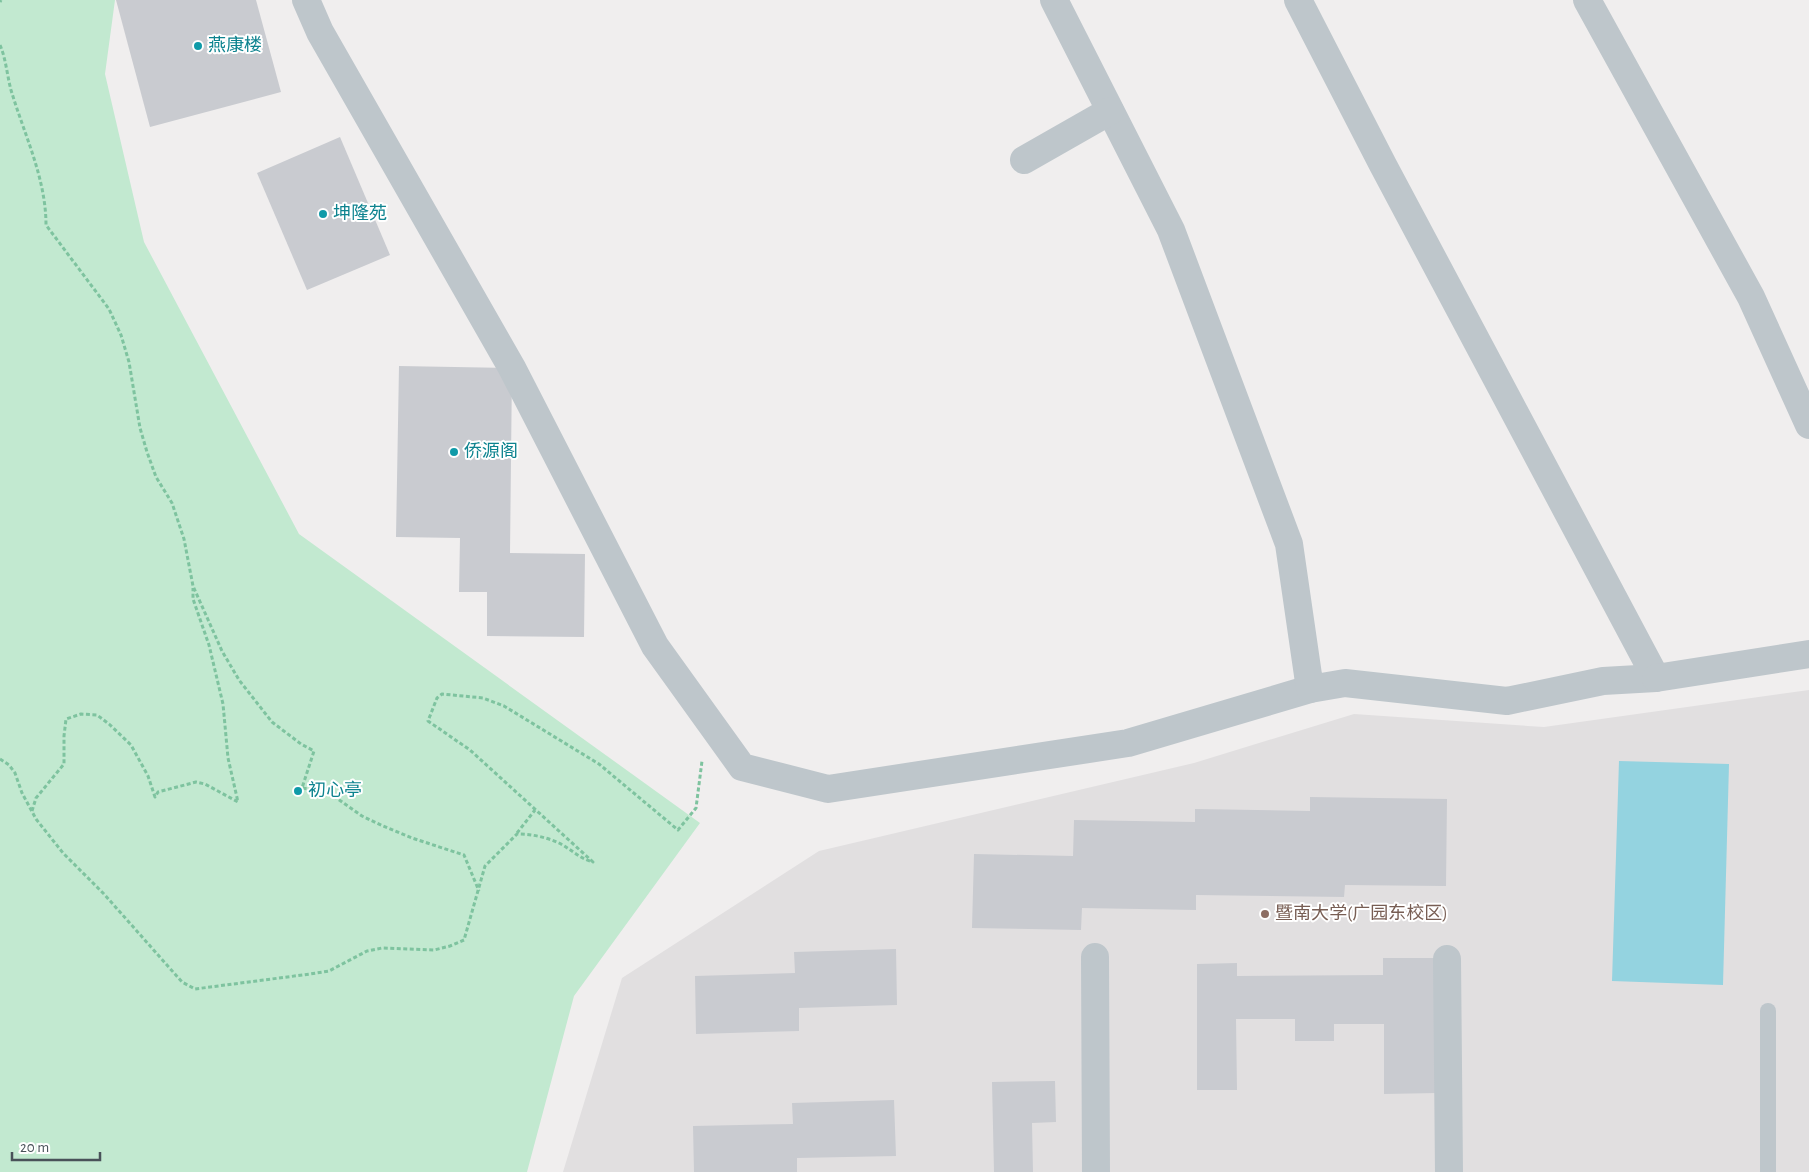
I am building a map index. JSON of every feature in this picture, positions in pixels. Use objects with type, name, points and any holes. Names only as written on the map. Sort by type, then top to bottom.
[{"type":"street","points":[[306,0],[320,32],[512,368],[655,646],[742,767],[828,789],[1128,743],[1310,689],[1345,683],[1507,701],[1603,681],[1656,678],[1809,654]]},
{"type":"street","points":[[1054,0],[1171,230],[1289,544],[1310,689]]},
{"type":"street","points":[[1298,0],[1656,678]]},
{"type":"street","points":[[1588,0],[1751,297],[1809,425]]},
{"type":"street","points":[[1024,160],[1110,111]]},
{"type":"street","points":[[1095,957],[1096,1172]]},
{"type":"street","points":[[1446,959],[1449,1172]]},
{"type":"lane","points":[[1768,1011],[1768,1172]]},
{"type":"path","points":[[0,45],[11,89],[39,177],[46,212],[46,225],[109,309],[121,335],[129,362],[140,428],[147,452],[156,477],[172,503],[184,539],[193,586],[193,599],[209,645],[223,704],[228,758],[238,802],[206,784],[196,782],[158,792],[156,797],[148,776],[131,745],[97,715],[81,714],[66,719],[64,764],[36,798],[32,812]]},
{"type":"path","points":[[193,586],[222,651],[239,680],[272,722],[301,744],[314,751],[302,788],[328,792],[362,816],[383,826],[412,838],[464,855],[479,891]]},
{"type":"path","points":[[517,834],[530,834],[559,843],[584,860],[593,862],[470,750],[428,721],[437,698],[442,694],[482,698],[504,706],[599,764],[678,830],[696,808],[703,755],[712,726]]},
{"type":"path","points":[[0,759],[9,765],[15,773],[22,793],[32,812],[63,853],[104,894],[182,982],[195,988],[231,985],[329,971],[367,950],[382,948],[434,950],[464,940],[485,866],[517,834],[535,810]]},
{"type":"shaded area","name":"暨南大学(广园东校区)","points":[[1809,690],[1809,1172],[563,1172],[622,978],[819,851],[1194,763],[1354,714],[1544,727]]},
{"type":"green space","points":[[0,0],[115,0],[105,74],[144,242],[299,534],[700,823],[574,996],[527,1172],[0,1172]]},
{"type":"water","points":[[1619,761],[1729,764],[1723,985],[1612,981]]},
{"type":"building","name":"燕康楼","points":[[116,0],[256,0],[281,92],[150,127]]},
{"type":"building","name":"坤隆苑","points":[[340,137],[390,255],[307,290],[257,173]]},
{"type":"building","name":"侨源阁","points":[[399,366],[512,368],[510,553],[585,554],[584,637],[487,636],[487,592],[459,592],[460,538],[396,537]]},
{"type":"building","name":"初心亭","points":[[298,786],[303,791],[298,796],[293,791]]},
{"type":"building","points":[[1310,797],[1447,799],[1446,886],[1345,885],[1344,897],[1196,895],[1196,910],[1082,908],[1081,930],[972,928],[974,854],[1073,856],[1074,820],[1195,822],[1195,809],[1310,811]]},
{"type":"building","points":[[896,949],[897,1005],[799,1008],[799,1031],[696,1034],[695,976],[795,973],[794,952]]},
{"type":"building","points":[[1383,958],[1436,958],[1437,1093],[1384,1094],[1384,1024],[1334,1024],[1334,1041],[1295,1041],[1295,1019],[1236,1019],[1237,1090],[1197,1090],[1197,964],[1237,963],[1237,976],[1383,975]]},
{"type":"building","points":[[1055,1081],[1056,1122],[1032,1123],[1033,1172],[994,1172],[992,1082]]},
{"type":"building","points":[[894,1100],[896,1156],[797,1158],[797,1172],[694,1172],[693,1126],[793,1124],[792,1103]]},
{"type":"place","name":"燕康楼","points":[[198,46]]},
{"type":"place","name":"坤隆苑","points":[[323,214]]},
{"type":"place","name":"侨源阁","points":[[454,452]]},
{"type":"place","name":"初心亭","points":[[298,791]]},
{"type":"place","name":"暨南大学(广园东校区)","points":[[1265,914]]}]
